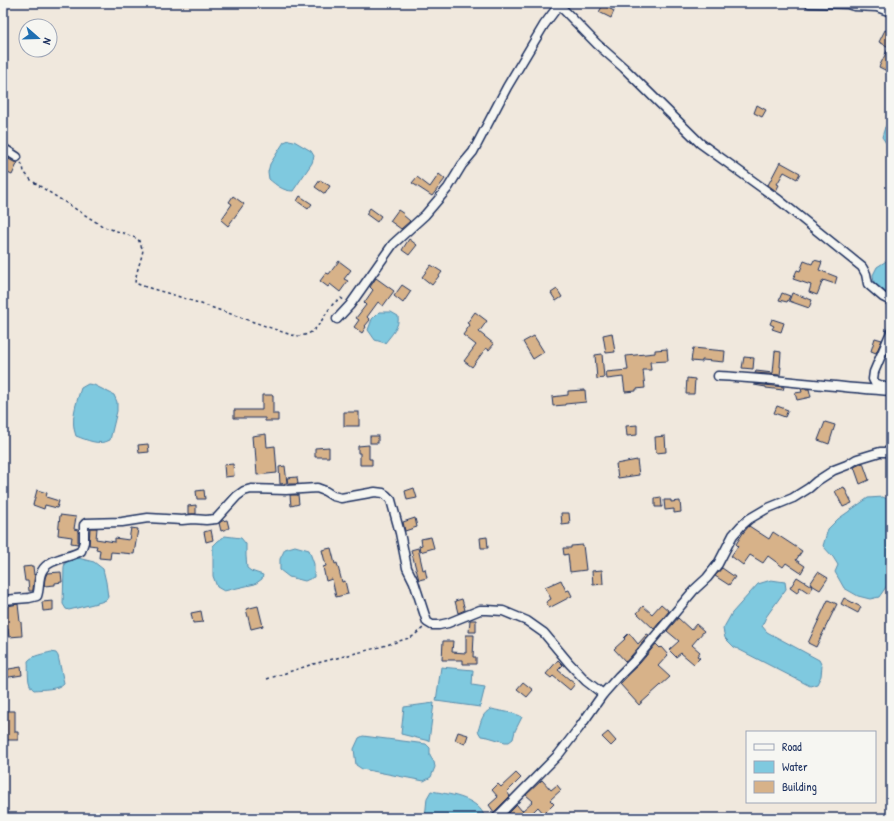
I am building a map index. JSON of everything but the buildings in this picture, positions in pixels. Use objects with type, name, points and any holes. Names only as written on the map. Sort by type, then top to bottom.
[{"type":"street","points":[[809,3],[847,4],[854,6],[877,7],[891,12]]},
{"type":"street","points":[[337,319],[350,305],[393,244],[425,215],[448,188],[462,165],[473,152],[507,87],[544,25],[559,4],[597,44],[624,68],[700,143],[779,200],[862,267],[866,274],[868,284],[883,297],[891,301]]},
{"type":"street","points":[[3,148],[17,157]]},
{"type":"street","points":[[891,332],[874,372],[873,378],[875,383],[891,390]]},
{"type":"street","points":[[718,376],[891,390]]},
{"type":"street","points":[[496,818],[559,754],[602,694],[636,659],[694,590],[707,578],[718,564],[733,535],[741,526],[750,518],[766,509],[793,498],[834,470],[857,459],[880,452],[891,452]]},
{"type":"street","points":[[3,600],[37,596],[42,570],[51,562],[81,551],[84,542],[84,525],[86,523],[122,522],[148,518],[212,520],[216,519],[237,496],[244,491],[251,489],[286,490],[317,488],[340,498],[375,492],[382,493],[391,500],[400,533],[407,568],[414,582],[427,622],[432,625],[448,623],[480,610],[503,612],[527,621],[544,633],[586,681],[602,694]]},
{"type":"path","points":[[17,157],[23,166],[24,172],[32,181],[104,228],[124,233],[138,239],[144,250],[135,283],[141,286],[168,293],[299,337],[312,332],[318,327],[333,304],[340,298],[350,305]]},
{"type":"path","points":[[267,679],[412,637],[424,627],[432,625]]},
{"type":"water","points":[[891,120],[891,147],[882,137],[885,127]]},
{"type":"water","points":[[289,140],[294,141],[311,151],[314,156],[312,163],[293,191],[283,189],[274,183],[269,179],[268,172],[270,164],[284,142]]},
{"type":"water","points":[[891,258],[891,296],[874,283],[873,275],[877,267]]},
{"type":"water","points":[[379,312],[391,312],[398,316],[398,324],[385,343],[375,340],[368,330],[372,319]]},
{"type":"water","points":[[88,384],[94,385],[114,395],[117,402],[117,411],[110,440],[106,442],[93,442],[76,436],[74,430],[76,406],[81,388]]},
{"type":"water","points":[[883,497],[891,501],[891,580],[879,597],[870,599],[858,596],[844,588],[835,572],[838,565],[823,546],[828,529],[838,519],[868,498]]},
{"type":"water","points":[[225,536],[241,538],[246,544],[247,568],[263,575],[262,579],[255,584],[224,591],[217,587],[213,576],[213,546]]},
{"type":"water","points":[[295,546],[309,550],[314,564],[314,577],[305,581],[289,577],[280,570],[280,559],[285,549]]},
{"type":"water","points":[[78,558],[94,562],[103,569],[108,597],[106,600],[101,602],[69,610],[66,609],[63,604],[64,567],[65,563],[71,559]]},
{"type":"water","points":[[771,580],[785,582],[786,589],[766,617],[762,626],[767,632],[819,660],[822,666],[821,676],[817,684],[810,686],[734,647],[725,638],[723,629],[732,613],[758,584]]},
{"type":"water","points":[[51,652],[56,653],[58,656],[64,683],[54,688],[34,690],[31,688],[28,677],[28,661],[36,656]]},
{"type":"water","points":[[441,667],[473,670],[472,685],[485,687],[480,707],[436,701]]},
{"type":"water","points":[[434,703],[429,741],[401,734],[404,707]]},
{"type":"water","points":[[492,709],[512,713],[522,717],[513,739],[509,742],[481,736],[478,731],[484,715]]},
{"type":"water","points":[[363,736],[426,744],[430,748],[430,756],[435,767],[431,777],[424,781],[362,769],[356,765],[354,749],[359,738]]},
{"type":"water","points":[[431,791],[453,795],[468,800],[475,804],[484,815],[482,818],[425,818],[427,798]]}]
